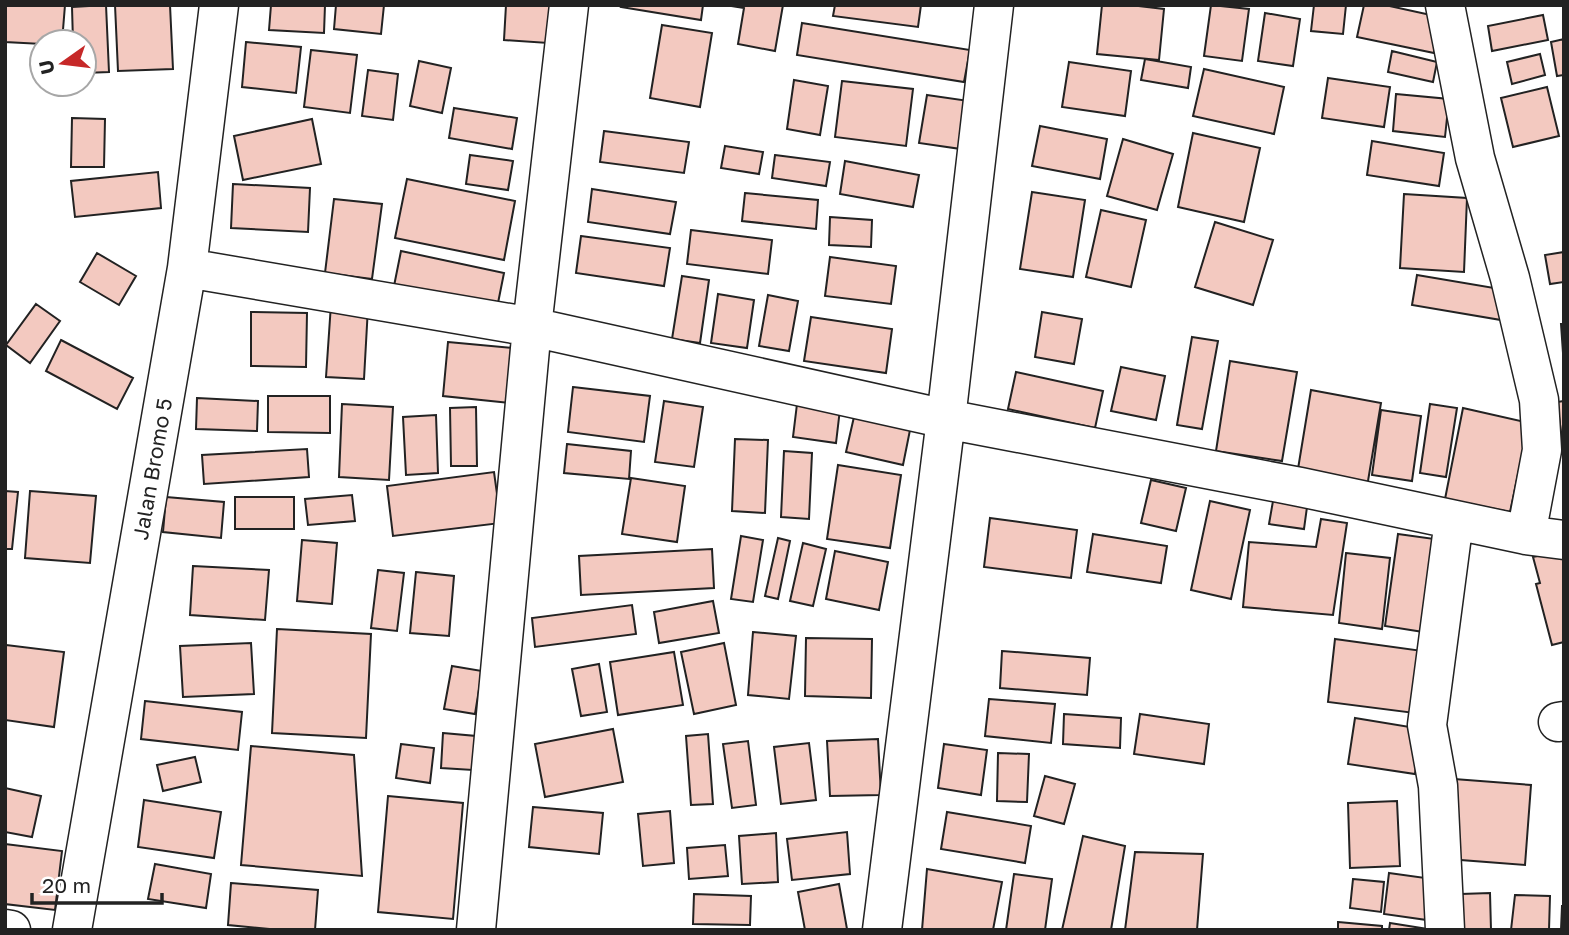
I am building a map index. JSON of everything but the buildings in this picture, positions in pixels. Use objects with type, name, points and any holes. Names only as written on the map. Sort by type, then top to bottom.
[{"type":"street","name":"Jalan Bromo 5","points":[[72,930],[187,268],[219,5]]},
{"type":"street","points":[[476,930],[532,327],[569,5]]},
{"type":"street","points":[[882,930],[946,419],[994,5]]},
{"type":"street","points":[[1445,5],[1475,158],[1510,278],[1539,400],[1542,450],[1525,535]]},
{"type":"street","points":[[187,268],[532,327],[946,419],[1300,487],[1525,535],[1564,540]]},
{"type":"street","points":[[1445,930],[1438,786],[1427,725],[1454,520]]},
{"type":"street","points":[[5,929],[11,930]]}]
